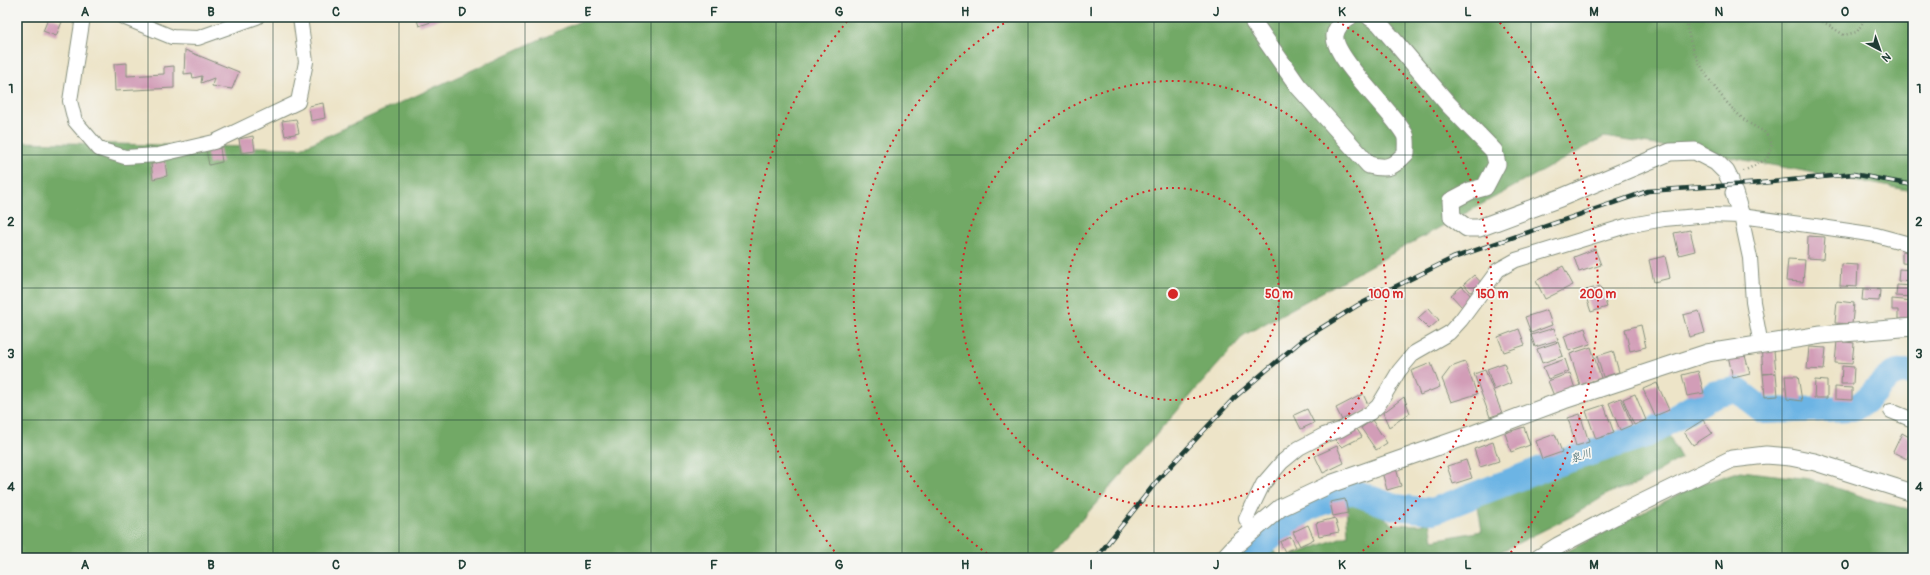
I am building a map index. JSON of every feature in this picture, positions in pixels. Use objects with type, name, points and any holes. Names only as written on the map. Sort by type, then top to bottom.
[{"type":"street","points":[[83,17],[70,101],[75,121],[99,149],[125,157],[158,155],[214,142],[298,102],[306,62],[300,17]]},
{"type":"street","points":[[123,17],[172,37],[198,38],[257,17]]},
{"type":"street","points":[[1254,17],[1254,24],[1298,86],[1369,165],[1384,168],[1397,163],[1406,153],[1406,136],[1353,70],[1339,48],[1334,36],[1338,26],[1349,17]]},
{"type":"street","points":[[1370,17],[1379,23],[1448,104],[1494,151],[1496,164],[1485,187],[1470,191],[1451,201],[1452,217],[1467,228],[1479,228],[1560,198],[1670,152],[1695,151],[1716,162],[1726,172],[1741,216],[1750,258],[1753,302],[1761,345]]},
{"type":"street","points":[[1254,531],[1246,518],[1263,484],[1282,462],[1299,448],[1324,435],[1340,430],[1370,414],[1378,406],[1399,371],[1414,353],[1449,333],[1461,320],[1498,270],[1516,260],[1626,226],[1709,215],[1741,216],[1876,235],[1913,245]]},
{"type":"street","points":[[1224,558],[1236,545],[1280,508],[1333,483],[1476,433],[1564,400],[1707,353],[1821,335],[1913,327]]},
{"type":"street","points":[[1891,411],[1913,420]]},
{"type":"street","points":[[1539,558],[1558,546],[1615,516],[1732,459],[1766,455],[1790,457],[1815,462],[1913,493]]},
{"type":"path","points":[[1687,17],[1690,39],[1697,58],[1716,91],[1754,128],[1764,132],[1772,144],[1767,159],[1731,184]]},
{"type":"path","points":[[1816,17],[1844,35],[1857,32],[1866,17]]},
{"type":"green space","points":[[589,17],[1913,17],[1913,191],[1695,151],[1604,137],[1244,335],[1048,558],[17,558],[17,142],[301,148]]},
{"type":"green space","points":[[1666,430],[1681,458],[1637,484],[1611,492],[1572,516],[1496,554],[1475,556],[1443,554],[1442,558],[1285,558],[1348,535],[1346,504],[1371,506],[1392,524],[1420,525],[1430,521],[1433,540],[1482,531],[1477,501],[1580,462],[1644,442]]},
{"type":"green space","points":[[1740,471],[1810,479],[1882,503],[1913,510],[1913,558],[1554,558],[1697,485]]},
{"type":"green space","points":[[1269,545],[1279,558],[1253,558]]},
{"type":"building","points":[[49,17],[62,22],[56,36],[43,31]]},
{"type":"building","points":[[416,17],[446,17],[419,26]]},
{"type":"building","points":[[185,50],[239,72],[232,89],[212,86],[214,78],[201,83],[202,76],[193,78],[192,73],[184,74]]},
{"type":"building","points":[[127,63],[127,76],[164,74],[164,67],[174,66],[174,88],[115,91],[114,64]]},
{"type":"building","points":[[323,103],[325,118],[311,121],[309,106]]},
{"type":"building","points":[[296,119],[299,133],[285,136],[282,121]]},
{"type":"building","points":[[253,136],[255,151],[241,153],[239,139]]},
{"type":"building","points":[[220,148],[222,162],[209,165],[206,150]]},
{"type":"building","points":[[165,161],[167,176],[153,179],[151,164]]},
{"type":"building","points":[[1690,230],[1695,251],[1679,255],[1674,233]]},
{"type":"building","points":[[1808,236],[1825,237],[1823,259],[1807,258]]},
{"type":"building","points":[[1595,249],[1601,265],[1579,272],[1574,257]]},
{"type":"building","points":[[1902,251],[1913,252],[1913,264],[1902,263]]},
{"type":"building","points":[[1665,256],[1670,278],[1654,282],[1649,260]]},
{"type":"building","points":[[1788,259],[1805,260],[1803,282],[1786,281]]},
{"type":"building","points":[[1841,264],[1858,265],[1857,287],[1840,286]]},
{"type":"building","points":[[1563,266],[1573,285],[1545,299],[1536,281]]},
{"type":"building","points":[[1899,269],[1913,270],[1913,282],[1898,281]]},
{"type":"building","points":[[1474,275],[1485,287],[1474,296],[1464,284]]},
{"type":"building","points":[[1897,285],[1913,286],[1913,297],[1896,296]]},
{"type":"building","points":[[1462,286],[1472,297],[1462,307],[1451,295]]},
{"type":"building","points":[[1600,286],[1607,307],[1591,312],[1584,291]]},
{"type":"building","points":[[1863,289],[1880,290],[1879,301],[1862,300]]},
{"type":"building","points":[[1892,299],[1913,301],[1913,319],[1898,319],[1898,310],[1892,310]]},
{"type":"building","points":[[1837,301],[1854,303],[1852,324],[1835,323]]},
{"type":"building","points":[[1429,308],[1439,320],[1429,329],[1418,318]]},
{"type":"building","points":[[1547,310],[1552,325],[1531,333],[1525,317]]},
{"type":"building","points":[[1699,311],[1705,333],[1689,337],[1683,315]]},
{"type":"building","points":[[1641,325],[1646,347],[1630,351],[1625,329]]},
{"type":"building","points":[[1554,328],[1558,340],[1535,347],[1531,335]]},
{"type":"building","points":[[1585,328],[1590,344],[1569,351],[1564,336]]},
{"type":"building","points":[[1519,329],[1525,345],[1504,352],[1498,337]]},
{"type":"building","points":[[1837,341],[1854,343],[1852,364],[1835,363]]},
{"type":"building","points":[[1558,342],[1563,356],[1542,363],[1537,349]]},
{"type":"building","points":[[1761,345],[1774,350],[1776,373],[1763,374]]},
{"type":"building","points":[[1591,347],[1601,378],[1580,385],[1570,354]]},
{"type":"building","points":[[1809,347],[1826,348],[1824,370],[1807,369]]},
{"type":"building","points":[[1613,351],[1619,372],[1603,377],[1597,356]]},
{"type":"building","points":[[1744,352],[1750,374],[1733,378],[1728,356]]},
{"type":"building","points":[[1565,359],[1569,371],[1548,379],[1543,367]]},
{"type":"building","points":[[1465,362],[1477,394],[1451,402],[1442,379],[1451,367]]},
{"type":"building","points":[[1431,363],[1440,387],[1420,395],[1411,371]]},
{"type":"building","points":[[1504,363],[1511,383],[1494,390],[1487,369]]},
{"type":"building","points":[[1842,366],[1854,367],[1853,384],[1841,384]]},
{"type":"building","points":[[1485,370],[1502,413],[1490,417],[1474,374]]},
{"type":"building","points":[[1698,371],[1704,393],[1687,396],[1682,375]]},
{"type":"building","points":[[1570,373],[1575,389],[1554,396],[1548,381]]},
{"type":"building","points":[[1776,373],[1778,396],[1765,397],[1763,374]]},
{"type":"building","points":[[1785,376],[1798,376],[1802,401],[1787,399]]},
{"type":"building","points":[[1815,380],[1827,381],[1827,398],[1814,398]]},
{"type":"building","points":[[1657,383],[1669,410],[1655,416],[1643,389]]},
{"type":"building","points":[[1835,387],[1852,388],[1852,400],[1835,399]]},
{"type":"building","points":[[1363,394],[1370,409],[1343,422],[1336,408]]},
{"type":"building","points":[[1635,394],[1646,420],[1634,425],[1623,399]]},
{"type":"building","points":[[1404,397],[1410,413],[1389,427],[1383,413]]},
{"type":"building","points":[[1621,398],[1632,425],[1620,430],[1609,403]]},
{"type":"building","points":[[1604,405],[1614,433],[1596,439],[1586,411]]},
{"type":"building","points":[[1307,409],[1314,423],[1301,429],[1294,415]]},
{"type":"building","points":[[1580,414],[1589,442],[1576,446],[1568,418]]},
{"type":"building","points":[[1372,420],[1387,443],[1376,450],[1361,428]]},
{"type":"building","points":[[1703,420],[1712,433],[1693,445],[1684,432]]},
{"type":"building","points":[[1355,426],[1362,437],[1342,447],[1333,438]]},
{"type":"building","points":[[1524,427],[1530,445],[1511,452],[1505,433]]},
{"type":"building","points":[[1902,433],[1913,439],[1913,445],[1907,459],[1893,452]]},
{"type":"building","points":[[1555,434],[1562,452],[1542,459],[1536,441]]},
{"type":"building","points":[[1493,442],[1499,461],[1480,467],[1474,449]]},
{"type":"building","points":[[1337,446],[1344,463],[1323,473],[1315,456]]},
{"type":"building","points":[[1466,460],[1472,478],[1453,484],[1447,466]]},
{"type":"building","points":[[1396,468],[1401,486],[1387,490],[1382,472]]},
{"type":"building","points":[[1345,499],[1348,513],[1333,516],[1330,502]]},
{"type":"building","points":[[1335,518],[1339,532],[1319,536],[1316,523]]},
{"type":"building","points":[[1308,525],[1314,539],[1300,546],[1293,532]]},
{"type":"building","points":[[1291,537],[1296,547],[1285,552],[1280,542]]},
{"type":"waterway","name":"泉川","points":[[1245,558],[1306,509],[1350,491],[1394,507],[1433,511],[1547,467],[1646,435],[1717,393],[1737,390],[1764,411],[1853,408],[1861,404],[1894,374],[1913,374]]},
{"type":"railway","points":[[1096,558],[1157,481],[1234,398],[1302,340],[1358,305],[1453,258],[1648,191],[1761,183],[1853,174],[1913,185]]}]
